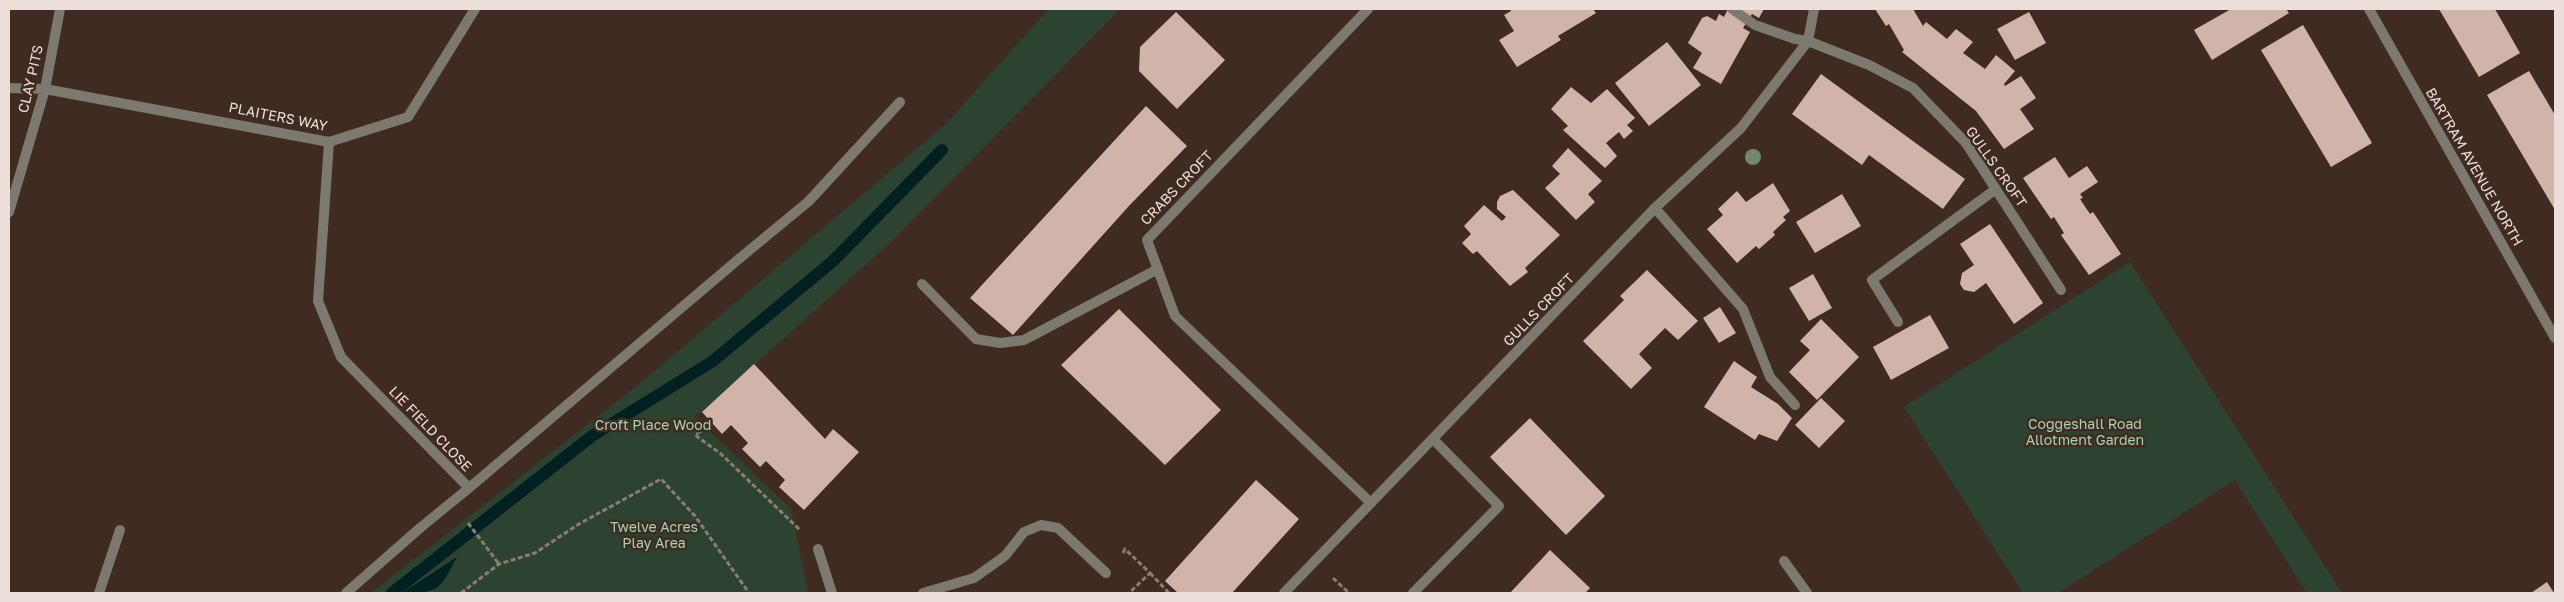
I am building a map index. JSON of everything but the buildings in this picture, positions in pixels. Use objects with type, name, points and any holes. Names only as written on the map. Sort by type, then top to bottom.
[{"type":"street","name":"CLAY PITS","points":[[9,212],[44,89],[60,9]]},
{"type":"street","name":"PLAITERS WAY","points":[[9,88],[44,89],[329,142],[408,117],[475,9]]},
{"type":"street","name":"CRABS CROFT","points":[[1368,9],[1146,240],[1175,316],[1371,503]]},
{"type":"street","name":"GULLS CROFT","points":[[1732,9],[1755,25],[1795,39],[1808,41],[1869,65],[1913,88],[1966,143],[2061,290]]},
{"type":"street","name":"GULLS CROFT","points":[[1284,593],[1655,208],[1741,128],[1808,41],[1814,9]]},
{"type":"street","name":"BARTRAM AVENUE NORTH","points":[[2369,9],[2555,338]]},
{"type":"street","name":"LIE FIELD CLOSE","points":[[329,142],[318,301],[341,357],[469,488],[810,201],[900,102]]},
{"type":"street","points":[[1898,322],[1872,280],[1996,189]]},
{"type":"street","points":[[1655,208],[1743,309],[1770,377],[1795,406]]},
{"type":"street","points":[[922,284],[976,339],[1000,343],[1024,340],[1158,269]]},
{"type":"street","points":[[1413,593],[1500,506],[1433,439]]},
{"type":"street","points":[[346,593],[469,488]]},
{"type":"street","points":[[922,593],[974,578],[1006,556],[1024,532],[1041,525],[1058,528],[1106,573]]},
{"type":"street","points":[[99,593],[120,530]]},
{"type":"street","points":[[818,549],[832,593]]},
{"type":"street","points":[[1784,561],[1807,593]]},
{"type":"path","points":[[707,427],[696,435],[721,454],[780,509],[818,549]]},
{"type":"path","points":[[461,593],[500,564],[535,553],[579,524],[661,479],[695,516],[749,593]]},
{"type":"path","points":[[451,502],[500,564]]},
{"type":"path","points":[[1150,573],[1169,593]]},
{"type":"green space","name":"Croft Place Wood","points":[[1049,9],[1120,9],[891,242],[702,412],[694,416],[791,509],[808,593],[371,593],[642,382],[946,124]]},
{"type":"green space","name":"Coggeshall Road Allotment Garden","points":[[2130,262],[2342,593],[2307,593],[2235,480],[2058,593],[2023,593],[1904,407]]},
{"type":"water","points":[[457,557],[442,583],[437,587],[424,592],[402,593]]},
{"type":"waterway","points":[[392,593],[592,436],[713,361],[833,261],[942,150]]},
{"type":"park label","name":"Twelve Acres Play Area","points":[[654,536]]}]
